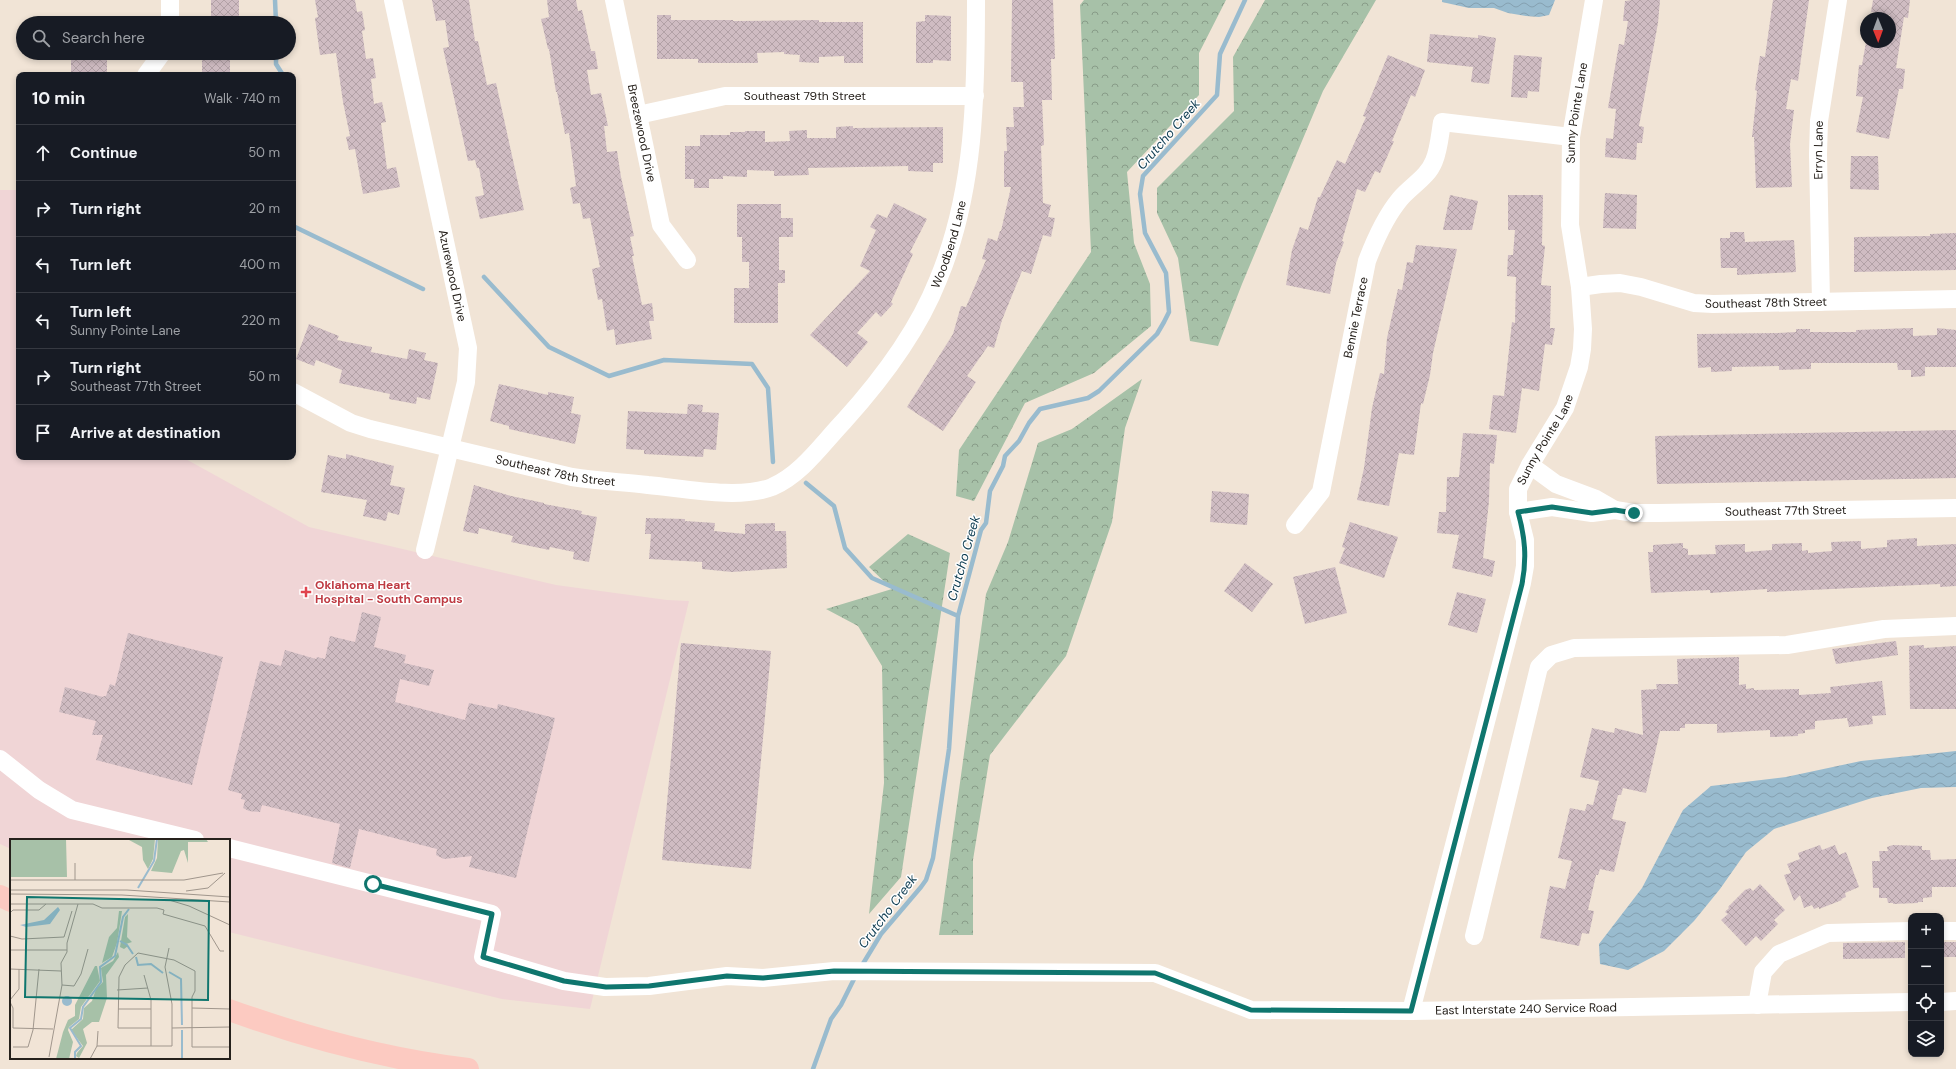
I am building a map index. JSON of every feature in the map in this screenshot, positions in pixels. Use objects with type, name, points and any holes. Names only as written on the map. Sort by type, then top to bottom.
[{"type":"highway","points":[[0,896],[10,901]]},
{"type":"highway","points":[[230,1010],[320,1040],[380,1056],[430,1065],[468,1069]]},
{"type":"street","points":[[170,0],[170,16]]},
{"type":"street","name":"Azurewood Drive","points":[[394,0],[466,334],[468,365],[466,382],[425,550]]},
{"type":"street","name":"Breezewood Drive","points":[[614,0],[662,225],[687,260]]},
{"type":"street","name":"Woodbend Lane","points":[[816,451],[868,393],[894,360],[912,333],[938,281],[952,240],[964,194],[974,96],[976,0]]},
{"type":"street","name":"Sunny Pointe Lane","points":[[1411,1011],[1522,584],[1525,566],[1525,540],[1518,512],[1518,489],[1530,465],[1565,408],[1579,366],[1583,329],[1580,287],[1570,225],[1571,137],[1594,0]]},
{"type":"street","name":"Erryn Lane","points":[[1821,302],[1819,121],[1838,0]]},
{"type":"street","points":[[148,72],[157,60]]},
{"type":"street","name":"Southeast 79th Street","points":[[638,114],[725,96],[974,96]]},
{"type":"street","name":"Bennie Terrace","points":[[1295,525],[1321,492],[1367,261],[1374,243],[1391,212],[1400,199],[1424,177],[1435,160],[1442,122],[1571,137]]},
{"type":"street","name":"Southeast 78th Street","points":[[1580,287],[1620,283],[1641,287],[1694,303],[1713,304],[1956,300]]},
{"type":"street","name":"Southeast 78th Street","points":[[296,394],[351,423],[549,472],[595,481],[728,493],[746,492],[771,487],[787,479],[801,468],[816,451]]},
{"type":"street","name":"Southeast 77th Street","points":[[1530,465],[1556,484],[1596,499],[1615,510]]},
{"type":"street","points":[[1559,508],[1565,487]]},
{"type":"street","name":"Southeast 77th Street","points":[[1518,512],[1552,507],[1592,513],[1615,510],[1634,513],[1658,513],[1956,508]]},
{"type":"street","points":[[1474,936],[1539,667],[1551,655],[1574,648],[1787,645],[1884,629],[1956,626]]},
{"type":"street","points":[[0,759],[39,790],[72,810],[191,839]]},
{"type":"street","name":"East Interstate 240 Service Road","points":[[230,848],[492,914],[483,957],[564,981],[613,987],[649,986],[727,976],[763,978],[834,971],[1155,973],[1251,1010],[1411,1011],[1908,1002]]},
{"type":"street","points":[[1757,1005],[1763,972],[1779,954],[1828,933],[1908,931]]},
{"type":"street","points":[[1944,931],[1956,931]]},
{"type":"street","points":[[1944,1002],[1956,1001]]},
{"type":"shaded area","name":"Oklahoma Heart Hospital - South Campus","points":[[0,190],[16,190],[16,460],[187,460],[309,527],[556,585],[667,600],[689,601],[590,1009],[502,999],[230,932],[230,839],[10,839],[10,849],[0,844]]},
{"type":"green space","points":[[1084,0],[1226,0],[1199,53],[1199,95],[1127,172],[1134,243],[1150,284],[1151,326],[1094,373],[1025,403],[974,501],[956,496],[959,450],[1091,252],[1080,5]]},
{"type":"green space","points":[[1265,0],[1376,0],[1323,91],[1242,284],[1218,346],[1190,341],[1178,258],[1157,213],[1157,188],[1234,111],[1233,57]]},
{"type":"green space","points":[[1142,379],[1125,428],[1112,522],[1066,656],[990,755],[973,860],[973,935],[939,935],[986,594],[1008,542],[1038,443],[1072,429]]},
{"type":"green space","points":[[908,534],[950,553],[901,877],[869,914],[884,783],[882,666],[858,626],[826,609],[892,589],[869,567]]},
{"type":"water","points":[[1442,0],[1555,0],[1549,15],[1539,17],[1508,13],[1494,8],[1469,8],[1442,2]]},
{"type":"water","points":[[1956,751],[1956,787],[1921,788],[1872,798],[1774,829],[1746,852],[1720,889],[1694,921],[1664,951],[1628,970],[1600,964],[1599,944],[1642,888],[1683,810],[1711,786],[1786,777],[1861,761]]},
{"type":"building","points":[[211,0],[239,0],[239,16],[211,16]]},
{"type":"building","points":[[315,0],[355,0],[357,12],[362,11],[365,30],[362,31],[366,59],[373,58],[376,78],[371,79],[374,104],[382,102],[386,122],[381,123],[387,169],[396,167],[400,187],[363,194],[355,149],[349,150],[346,137],[350,136],[343,102],[336,53],[320,55],[315,18],[318,17]]},
{"type":"building","points":[[432,0],[469,0],[475,41],[478,41],[487,85],[496,83],[524,210],[480,219],[475,197],[484,195],[479,168],[477,168],[475,160],[468,161],[443,48],[449,47],[445,20],[436,21]]},
{"type":"building","points":[[547,0],[576,0],[578,11],[582,10],[591,51],[595,51],[598,69],[587,70],[591,95],[601,93],[608,126],[604,126],[607,152],[617,151],[634,236],[630,237],[634,256],[632,256],[642,305],[652,303],[654,321],[649,321],[652,339],[616,345],[614,329],[607,331],[602,299],[598,300],[592,269],[600,267],[590,218],[583,219],[580,203],[573,204],[570,188],[576,186],[569,133],[565,134],[549,49],[541,19],[549,17]]},
{"type":"building","points":[[1012,0],[1053,0],[1055,59],[1051,59],[1052,100],[1042,100],[1044,145],[1041,146],[1043,203],[1051,205],[1048,217],[1055,218],[1051,237],[1043,235],[1031,274],[1022,271],[1002,320],[994,348],[988,346],[967,376],[976,382],[943,431],[907,407],[953,334],[961,306],[966,307],[986,260],[982,259],[988,238],[997,241],[1001,231],[1011,187],[1004,187],[1004,151],[1007,151],[1006,127],[1014,127],[1013,107],[1024,107],[1023,82],[1011,82]]},
{"type":"building","points":[[1660,0],[1658,23],[1639,126],[1644,127],[1642,143],[1637,143],[1636,160],[1605,157],[1606,138],[1613,139],[1616,109],[1608,108],[1619,44],[1624,45],[1628,21],[1623,21],[1625,1]]},
{"type":"building","points":[[1773,0],[1809,0],[1798,81],[1791,79],[1786,109],[1794,110],[1790,144],[1792,187],[1756,188],[1754,137],[1752,137],[1757,91],[1755,90],[1760,56],[1765,57]]},
{"type":"building","points":[[1873,0],[1910,0],[1908,18],[1904,17],[1896,68],[1905,69],[1903,89],[1899,89],[1889,139],[1856,132],[1863,97],[1856,96],[1859,65],[1862,65],[1865,48],[1896,48],[1896,12],[1871,12]]},
{"type":"building","points":[[657,15],[671,15],[671,20],[819,20],[819,22],[863,22],[863,63],[844,63],[844,56],[819,57],[819,63],[799,62],[800,55],[784,54],[784,52],[757,53],[758,63],[698,63],[698,59],[657,59]]},
{"type":"building","points":[[925,15],[951,16],[951,61],[933,60],[933,63],[916,63],[916,22],[925,21]]},
{"type":"building","points":[[1430,34],[1478,38],[1478,35],[1496,38],[1489,84],[1471,82],[1473,67],[1427,62]]},
{"type":"building","points":[[1388,55],[1425,70],[1415,97],[1411,95],[1380,173],[1375,171],[1365,192],[1357,189],[1342,241],[1344,242],[1336,263],[1330,294],[1286,285],[1292,250],[1300,227],[1308,230],[1318,197],[1320,197],[1337,160],[1345,164],[1366,117],[1363,116]]},
{"type":"building","points":[[1514,55],[1542,57],[1539,92],[1528,91],[1527,98],[1511,97]]},
{"type":"building","points":[[71,60],[107,60],[107,72],[71,72]]},
{"type":"building","points":[[202,60],[230,60],[230,72],[202,72]]},
{"type":"building","points":[[853,126],[853,128],[943,127],[943,163],[933,163],[933,172],[908,171],[908,166],[808,168],[809,175],[774,176],[774,171],[747,170],[747,177],[723,176],[723,179],[709,179],[709,188],[694,188],[694,179],[685,179],[685,146],[700,146],[700,135],[730,135],[730,132],[765,131],[765,142],[790,141],[789,131],[807,130],[807,138],[836,138],[836,127]]},
{"type":"building","points":[[1851,156],[1878,156],[1879,190],[1850,189]]},
{"type":"building","points":[[1605,193],[1637,195],[1636,229],[1603,228]]},
{"type":"building","points":[[1450,195],[1478,201],[1472,230],[1443,230]]},
{"type":"building","points":[[1508,195],[1543,195],[1542,245],[1545,246],[1541,285],[1551,286],[1550,328],[1555,328],[1552,345],[1545,344],[1539,391],[1522,388],[1516,433],[1489,429],[1493,395],[1504,396],[1512,322],[1515,323],[1516,277],[1507,276],[1508,255],[1513,255],[1515,230],[1508,230]]},
{"type":"building","points":[[894,203],[927,219],[910,252],[913,254],[891,302],[893,304],[881,317],[876,312],[857,333],[868,342],[847,367],[810,335],[870,271],[860,266],[876,230],[870,227],[877,214],[887,218]]},
{"type":"building","points":[[737,204],[781,204],[781,218],[793,218],[793,237],[779,237],[779,270],[785,270],[785,283],[778,283],[778,323],[734,323],[734,288],[749,288],[749,262],[742,262],[742,237],[737,237]]},
{"type":"building","points":[[1730,232],[1744,232],[1745,242],[1794,240],[1796,272],[1737,275],[1737,268],[1721,268],[1720,238],[1730,238]]},
{"type":"building","points":[[1956,233],[1956,270],[1854,272],[1854,237],[1930,236],[1930,234]]},
{"type":"building","points":[[1416,245],[1457,249],[1433,353],[1430,375],[1423,404],[1421,403],[1414,455],[1399,453],[1389,506],[1357,500],[1364,468],[1372,408],[1380,373],[1384,374],[1387,338],[1398,289],[1402,290],[1407,262],[1413,263]]},
{"type":"building","points":[[309,324],[339,336],[337,340],[372,347],[371,352],[407,359],[409,349],[426,353],[424,360],[438,363],[430,400],[417,397],[416,404],[389,399],[390,394],[339,383],[342,370],[316,360],[314,366],[296,359]]},
{"type":"building","points":[[1913,328],[1913,336],[1937,335],[1937,328],[1956,330],[1956,367],[1925,367],[1925,376],[1911,377],[1911,370],[1898,370],[1897,363],[1811,363],[1811,369],[1779,370],[1779,366],[1732,367],[1732,371],[1711,372],[1711,367],[1698,368],[1697,334],[1778,333],[1796,332],[1796,329],[1810,329],[1810,332],[1856,332],[1856,330]]},
{"type":"building","points":[[499,384],[548,395],[548,392],[574,397],[571,413],[581,415],[575,444],[509,429],[509,426],[490,421]]},
{"type":"building","points":[[688,404],[703,405],[702,412],[719,413],[716,450],[704,449],[703,457],[644,454],[644,450],[626,449],[628,411],[687,414]]},
{"type":"building","points":[[1956,430],[1956,478],[1657,484],[1655,436]]},
{"type":"building","points":[[1463,433],[1497,435],[1494,464],[1490,463],[1489,501],[1483,558],[1495,561],[1492,577],[1452,568],[1459,535],[1437,533],[1439,512],[1446,512],[1447,477],[1459,477]]},
{"type":"building","points":[[346,454],[394,466],[390,485],[405,488],[399,515],[388,512],[386,521],[363,516],[367,500],[321,492],[328,455],[346,459]]},
{"type":"building","points":[[474,485],[544,504],[582,511],[581,514],[597,517],[589,562],[573,559],[574,552],[550,547],[549,550],[511,542],[513,536],[479,528],[478,534],[463,531]]},
{"type":"building","points":[[1212,491],[1249,494],[1247,525],[1210,522]]},
{"type":"building","points":[[646,518],[685,519],[685,521],[715,523],[714,531],[745,534],[745,524],[775,523],[775,531],[786,531],[787,568],[732,572],[702,569],[702,562],[649,559],[651,534],[645,534]]},
{"type":"building","points":[[1350,522],[1398,537],[1384,578],[1339,563],[1345,548],[1342,547]]},
{"type":"building","points":[[1917,538],[1917,546],[1956,544],[1956,586],[1940,587],[1940,584],[1767,592],[1767,589],[1710,593],[1710,590],[1651,593],[1648,552],[1653,552],[1653,545],[1683,543],[1683,548],[1688,549],[1688,555],[1716,554],[1715,545],[1745,544],[1745,552],[1772,550],[1772,544],[1802,543],[1802,551],[1808,550],[1808,553],[1832,551],[1831,542],[1861,541],[1861,549],[1887,547],[1887,540]]},
{"type":"building","points":[[1245,563],[1273,584],[1252,612],[1224,591]]},
{"type":"building","points":[[1335,567],[1347,613],[1305,624],[1293,577]]},
{"type":"building","points":[[1457,592],[1486,599],[1477,633],[1448,625]]},
{"type":"building","points":[[362,612],[381,617],[374,647],[406,655],[404,663],[434,670],[429,686],[400,679],[395,702],[465,720],[469,703],[497,709],[498,704],[555,718],[516,878],[469,867],[472,856],[444,859],[436,855],[437,849],[359,829],[350,868],[332,863],[340,824],[262,805],[260,812],[249,811],[243,808],[245,800],[241,799],[242,794],[228,790],[260,661],[281,666],[285,650],[316,659],[317,657],[325,659],[330,636],[355,642]]},
{"type":"building","points":[[128,633],[223,657],[192,785],[96,760],[103,735],[92,735],[96,721],[59,712],[65,687],[103,697],[106,696],[110,684],[115,686]]},
{"type":"building","points":[[1896,641],[1898,655],[1836,664],[1832,649]]},
{"type":"building","points":[[681,643],[771,651],[751,869],[662,860]]},
{"type":"building","points":[[1924,645],[1924,648],[1956,646],[1956,709],[1910,709],[1909,646]]},
{"type":"building","points":[[1739,657],[1739,685],[1746,684],[1746,689],[1799,689],[1799,695],[1831,693],[1830,687],[1882,681],[1886,715],[1872,716],[1873,724],[1849,727],[1847,718],[1815,721],[1815,729],[1805,730],[1805,733],[1798,734],[1798,736],[1770,737],[1770,730],[1717,733],[1717,724],[1685,724],[1685,728],[1680,728],[1680,731],[1660,731],[1646,793],[1623,788],[1621,795],[1618,795],[1612,819],[1626,822],[1614,872],[1600,869],[1598,875],[1596,875],[1588,910],[1594,911],[1589,934],[1582,933],[1579,946],[1540,938],[1550,886],[1565,889],[1572,861],[1558,858],[1570,808],[1585,811],[1587,804],[1593,805],[1599,781],[1580,777],[1592,728],[1614,733],[1615,728],[1643,735],[1641,690],[1657,689],[1656,684],[1678,684],[1677,659]]},
{"type":"building","points":[[1820,845],[1822,850],[1835,845],[1839,855],[1846,852],[1859,887],[1845,893],[1846,897],[1841,899],[1842,900],[1819,909],[1819,907],[1814,909],[1812,905],[1804,908],[1800,895],[1794,901],[1784,875],[1791,873],[1787,864],[1800,859],[1798,853]]},
{"type":"building","points":[[1893,845],[1922,846],[1922,850],[1930,850],[1931,860],[1956,859],[1956,887],[1932,887],[1932,897],[1923,898],[1923,902],[1918,903],[1893,904],[1888,903],[1887,898],[1879,898],[1879,888],[1873,888],[1872,861],[1880,861],[1879,851],[1888,851],[1887,847]]},
{"type":"building","points":[[1760,884],[1785,910],[1774,920],[1778,924],[1761,941],[1756,936],[1746,946],[1721,920],[1728,914],[1725,912],[1729,908],[1728,907],[1745,890],[1750,888],[1753,891]]},
{"type":"building","points":[[1905,942],[1905,958],[1843,959],[1843,943]]},
{"type":"building","points":[[1944,942],[1956,942],[1956,957],[1944,957]]},
{"type":"waterway","points":[[275,0],[276,16]]},
{"type":"waterway","name":"Crutcho Creek","points":[[861,967],[881,934],[926,880],[933,858],[949,749],[958,616],[981,530],[986,523],[990,491],[1003,466],[1005,456],[1019,441],[1029,423],[1040,409],[1088,398],[1099,391],[1157,334],[1164,322],[1169,312],[1166,273],[1145,233],[1140,194],[1143,176],[1217,95],[1220,54],[1245,0]]},
{"type":"waterway","points":[[276,60],[276,64],[281,72]]},
{"type":"waterway","points":[[296,227],[423,289]]},
{"type":"waterway","points":[[484,277],[549,347],[609,376],[664,360],[752,364],[768,388],[773,462]]},
{"type":"waterway","points":[[806,483],[834,506],[845,548],[872,578],[958,616]]},
{"type":"waterway","name":"Crutcho Creek","points":[[813,1069],[831,1019],[841,1005],[856,975]]},
{"type":"place","name":"Oklahoma Heart Hospital - South Campus","points":[[306,592]]},
{"type":"route","points":[[373,884],[492,914],[483,957],[564,981],[606,987],[649,986],[727,976],[763,978],[834,971],[1155,973],[1251,1010],[1411,1011],[1522,584],[1525,566],[1525,540],[1518,512],[1552,507],[1592,513],[1615,510],[1634,513]]}]
